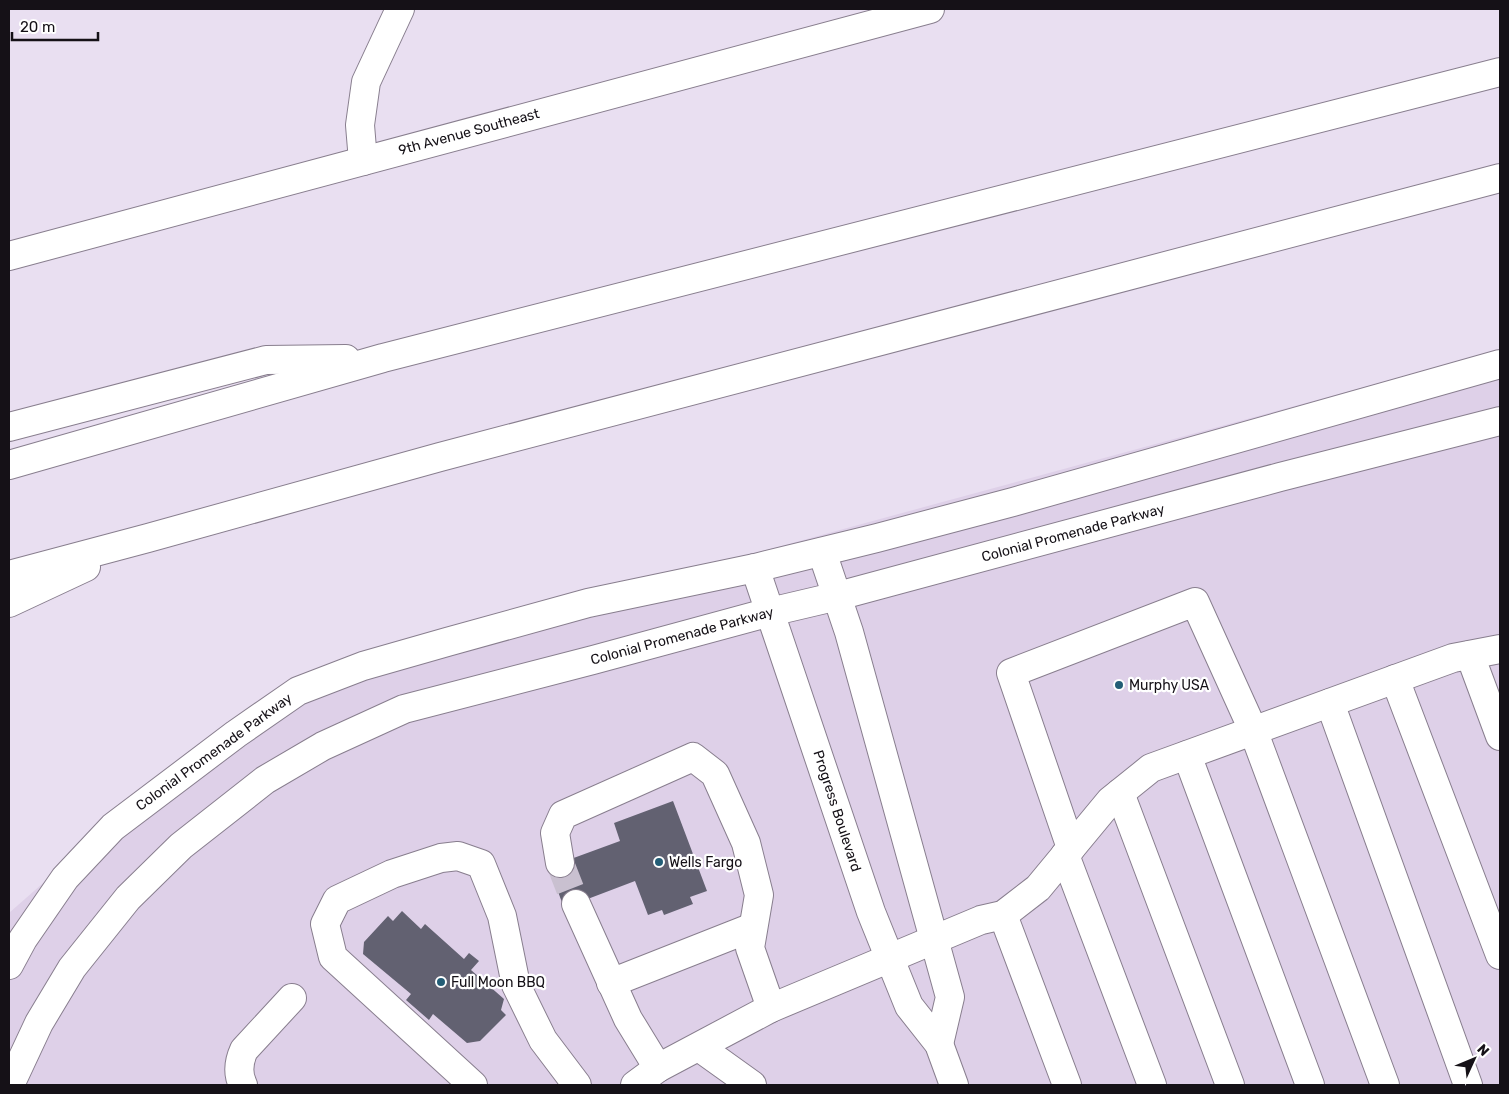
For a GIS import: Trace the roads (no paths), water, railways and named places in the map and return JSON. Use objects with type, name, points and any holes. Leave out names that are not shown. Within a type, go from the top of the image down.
[{"type":"main road","points":[[363,161],[360,125],[366,82],[400,9]]},
{"type":"main road","name":"9th Avenue Southeast","points":[[9,256],[930,9]]},
{"type":"main road","points":[[9,465],[383,358],[1500,72]]},
{"type":"main road","points":[[9,575],[343,483],[1500,178]]},
{"type":"main road","points":[[9,427],[266,360],[383,358]]},
{"type":"main road","name":"Colonial Promenade Parkway","points":[[9,965],[24,939],[66,878],[113,827],[236,734],[298,691],[363,666],[578,606],[822,552],[1013,502],[1500,364]]},
{"type":"main road","name":"Colonial Promenade Parkway","points":[[10,1085],[39,1023],[72,968],[128,898],[181,846],[265,780],[323,746],[404,709],[770,612],[838,596],[1280,477],[1500,421]]},
{"type":"main road","points":[[9,603],[148,538]]},
{"type":"main road","points":[[822,552],[838,596],[950,997],[939,1044]]},
{"type":"main road","name":"Progress Boulevard","points":[[755,568],[871,912],[909,1006],[939,1044],[954,1085]]},
{"type":"main road","points":[[1152,1085],[1068,852],[1011,673],[1195,602],[1253,730],[1385,1085]]},
{"type":"main road","points":[[635,1085],[658,1068],[770,1008],[981,920],[1003,915],[1038,888],[1110,801],[1151,768],[1453,658],[1500,649]]},
{"type":"main road","points":[[1470,655],[1500,736]]},
{"type":"main road","points":[[1395,679],[1500,955]]},
{"type":"main road","points":[[1330,703],[1468,1085]]},
{"type":"main road","points":[[1187,755],[1310,1085]]},
{"type":"main road","points":[[560,863],[555,833],[563,815],[693,757],[714,774],[746,843],[759,894],[750,948],[770,1008]]},
{"type":"main road","points":[[1120,792],[1230,1085]]},
{"type":"main road","points":[[473,1085],[334,958],[325,924],[337,900],[392,874],[442,858],[458,856],[481,864],[502,916],[516,985],[543,1040],[577,1085]]},
{"type":"main road","points":[[576,904],[628,1019],[658,1068]]},
{"type":"main road","points":[[1003,915],[1067,1085]]},
{"type":"main road","points":[[611,983],[753,927]]},
{"type":"main road","points":[[243,1085],[239,1069],[240,1058],[244,1050],[292,998]]},
{"type":"main road","points":[[699,1047],[752,1085]]},
{"type":"tunnel","points":[[560,863],[576,904]]},
{"type":"place","name":"Murphy USA","points":[[1119,685]]},
{"type":"place","name":"Wells Fargo","points":[[659,862]]},
{"type":"place","name":"Full Moon BBQ","points":[[441,982]]}]
